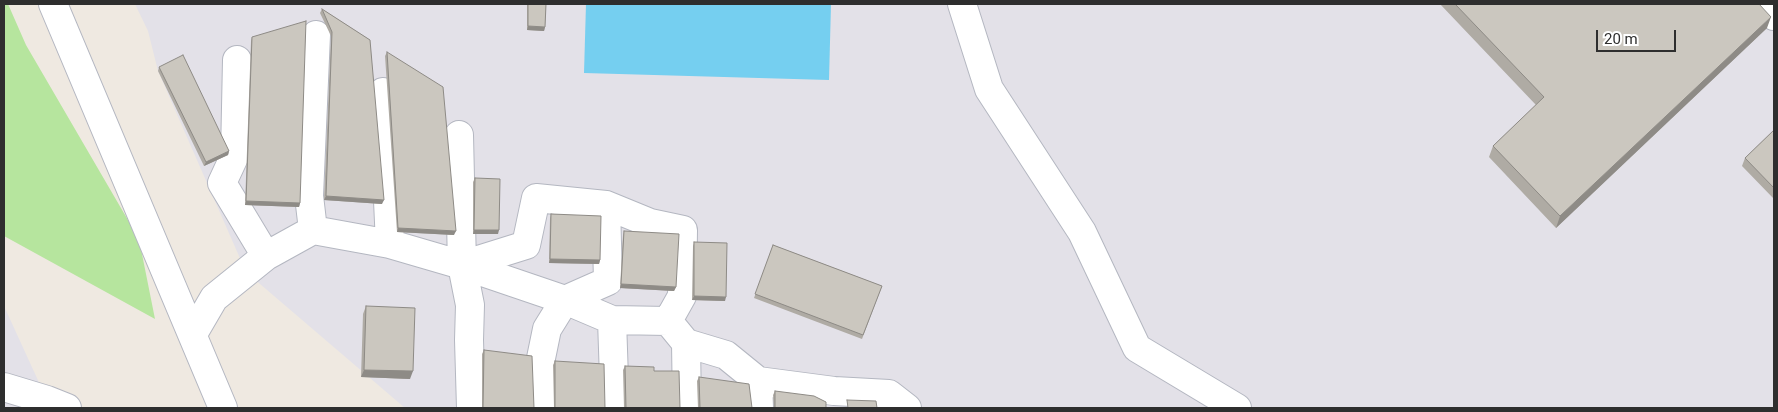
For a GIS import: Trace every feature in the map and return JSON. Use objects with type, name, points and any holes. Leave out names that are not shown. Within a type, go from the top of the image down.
[{"type":"lane","points":[[53,4],[223,408]]},
{"type":"lane","points":[[962,4],[989,89],[1082,232],[1136,348],[1237,408]]},
{"type":"lane","points":[[1763,4],[1774,16]]},
{"type":"lane","points":[[313,230],[309,196],[316,35]]},
{"type":"lane","points":[[237,60],[235,155],[222,183],[266,256]]},
{"type":"lane","points":[[383,92],[390,244]]},
{"type":"lane","points":[[459,135],[462,265],[470,305],[471,408]]},
{"type":"lane","points":[[462,265],[526,245],[536,198],[606,205],[650,223],[683,230],[682,296],[668,321]]},
{"type":"lane","points":[[541,408],[540,363],[547,329],[565,300],[608,281],[606,205]]},
{"type":"lane","points":[[193,334],[214,298],[266,256],[313,230],[390,244],[462,265],[565,300],[612,320],[668,321],[686,343],[726,355],[758,381],[834,400],[890,394],[906,408]]},
{"type":"lane","points":[[612,320],[615,408]]},
{"type":"lane","points":[[686,343],[687,408]]},
{"type":"lane","points":[[758,381],[759,408]]},
{"type":"lane","points":[[4,388],[47,400],[67,408]]},
{"type":"shaded area","points":[[135,4],[1774,4],[1774,408],[405,408],[246,272],[158,71],[148,31]]},
{"type":"shaded area","points":[[4,306],[47,400],[50,408],[4,408]]},
{"type":"green space","points":[[4,4],[8,4],[26,45],[139,239],[155,319],[4,236]]},
{"type":"water","points":[[586,4],[831,4],[829,80],[584,73]]},
{"type":"building","points":[[528,4],[546,4],[545,27],[528,26]]},
{"type":"building","points":[[1455,4],[1759,4],[1771,17],[1560,216],[1493,146],[1544,97]]},
{"type":"building","points":[[322,9],[370,40],[384,200],[326,196],[332,32]]},
{"type":"building","points":[[306,21],[300,203],[246,201],[252,37]]},
{"type":"building","points":[[387,52],[443,87],[456,231],[398,228]]},
{"type":"building","points":[[183,55],[229,151],[206,162],[159,67]]},
{"type":"building","points":[[1774,130],[1774,188],[1745,158]]},
{"type":"building","points":[[475,178],[500,179],[499,230],[474,230]]},
{"type":"building","points":[[551,214],[601,216],[600,260],[550,259]]},
{"type":"building","points":[[624,231],[679,234],[676,287],[621,284]]},
{"type":"building","points":[[694,242],[727,243],[726,297],[694,296]]},
{"type":"building","points":[[773,245],[882,286],[863,335],[755,294]]},
{"type":"building","points":[[366,306],[415,308],[413,371],[364,370]]},
{"type":"building","points":[[484,350],[532,356],[534,408],[483,408]]},
{"type":"building","points":[[555,361],[604,364],[605,408],[555,408]]},
{"type":"building","points":[[625,366],[654,367],[654,371],[679,371],[680,408],[626,408]]},
{"type":"building","points":[[699,377],[749,384],[752,408],[700,408]]},
{"type":"building","points":[[775,391],[814,396],[826,402],[826,408],[775,408]]},
{"type":"building","points":[[847,400],[876,401],[877,408],[848,408]]}]
